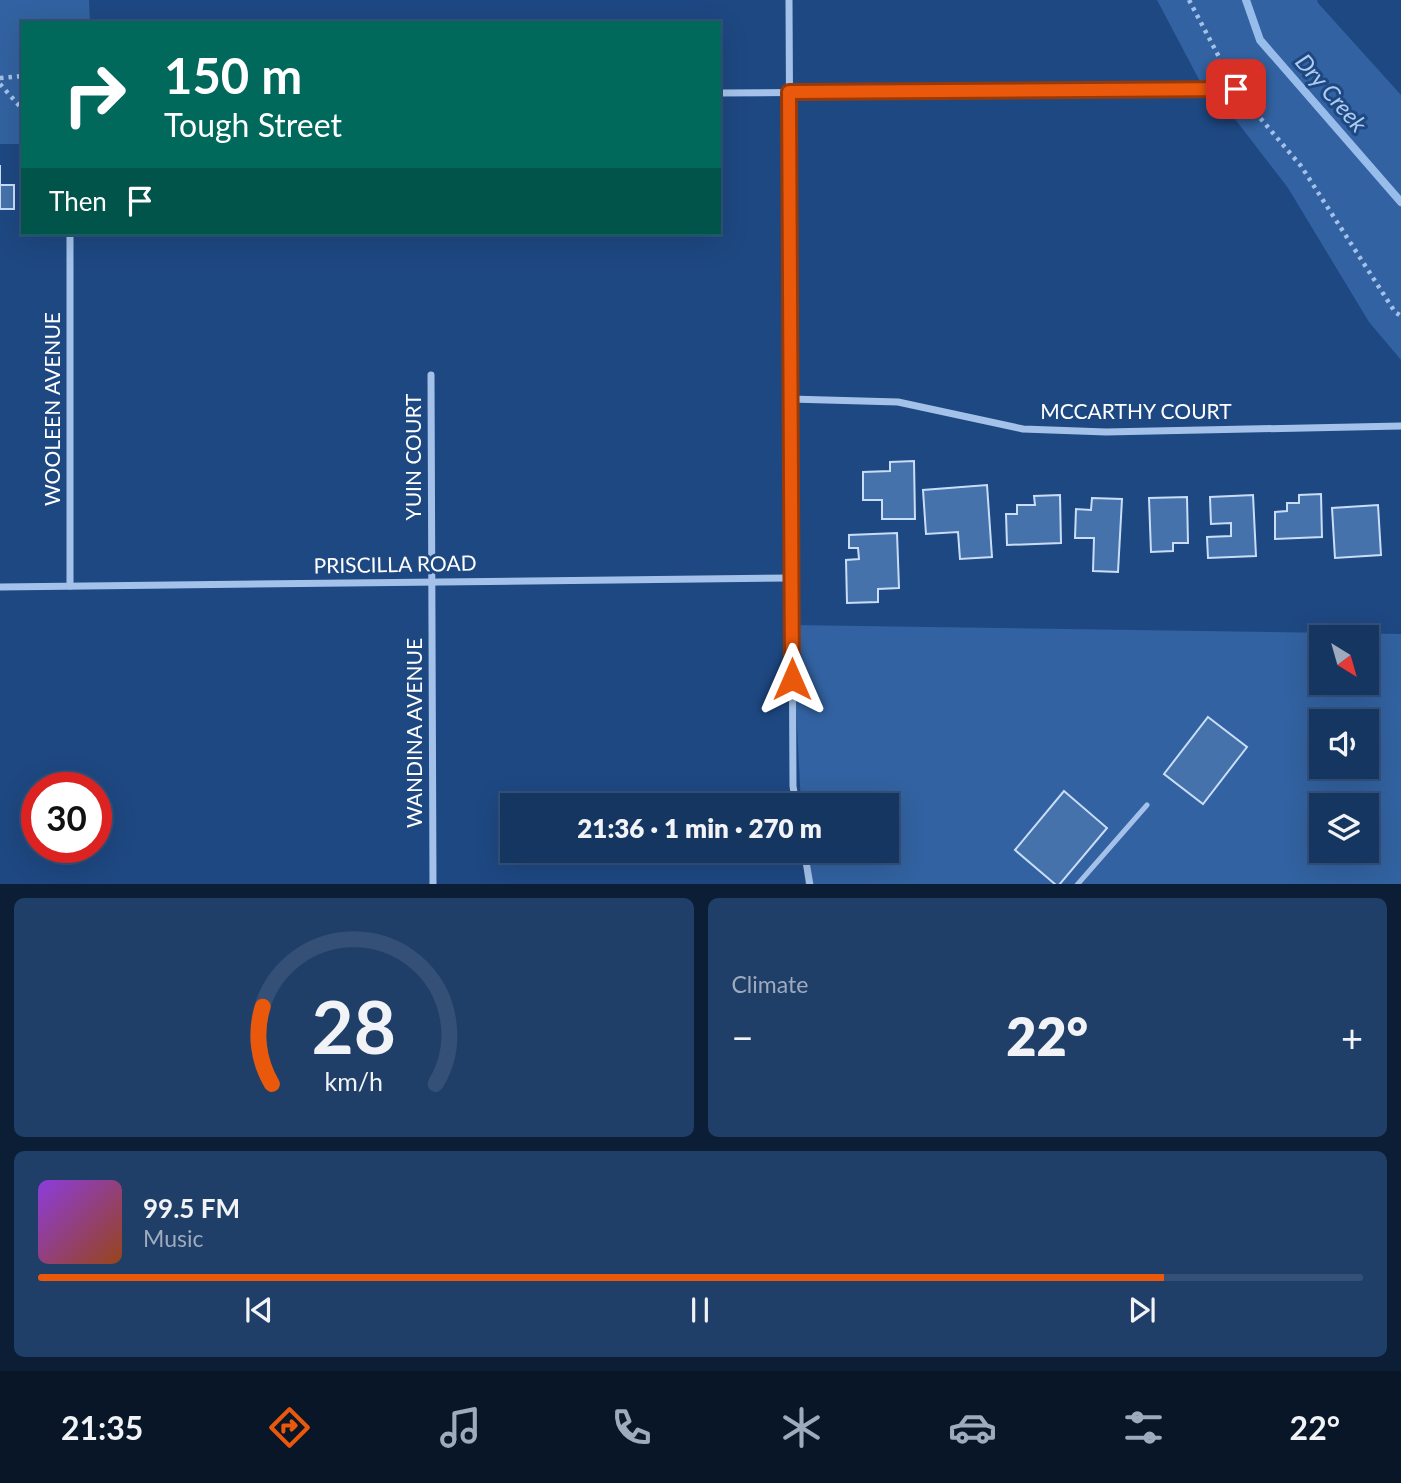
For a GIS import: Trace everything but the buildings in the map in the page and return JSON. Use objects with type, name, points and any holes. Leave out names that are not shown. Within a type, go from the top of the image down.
[{"type":"street","points":[[789,0],[794,793]]},
{"type":"street","points":[[721,93],[1236,89]]},
{"type":"street","name":"WOOLEEN AVENUE","points":[[70,235],[70,586]]},
{"type":"street","name":"YUIN COURT","points":[[431,375],[431,582]]},
{"type":"street","name":"MCCARTHY COURT","points":[[790,399],[898,401],[1023,429],[1106,432],[1401,426]]},
{"type":"street","name":"PRISCILLA ROAD","points":[[0,587],[791,579]]},
{"type":"street","name":"WANDINA AVENUE","points":[[431,582],[433,884]]},
{"type":"street","points":[[806,863],[810,884]]},
{"type":"lane","points":[[1077,884],[1147,805]]},
{"type":"path","points":[[1189,0],[1236,89],[1301,166],[1395,312],[1401,316]]},
{"type":"path","points":[[0,79],[21,76]]},
{"type":"path","points":[[0,84],[21,108]]},
{"type":"shaded area","points":[[0,0],[89,0],[90,21],[21,21],[21,144],[0,144]]},
{"type":"shaded area","points":[[1157,0],[1317,0],[1401,95],[1401,360],[1369,322],[1288,188],[1212,89],[1204,89]]},
{"type":"shaded area","points":[[792,625],[1309,633],[1309,695],[1379,695],[1379,634],[1401,634],[1401,884],[805,884],[804,863],[899,863],[899,793],[800,793]]},
{"type":"waterway","name":"Dry Creek","points":[[1246,0],[1260,40],[1401,202]]},
{"type":"route","points":[[792,679],[789,92],[1236,89]]}]
